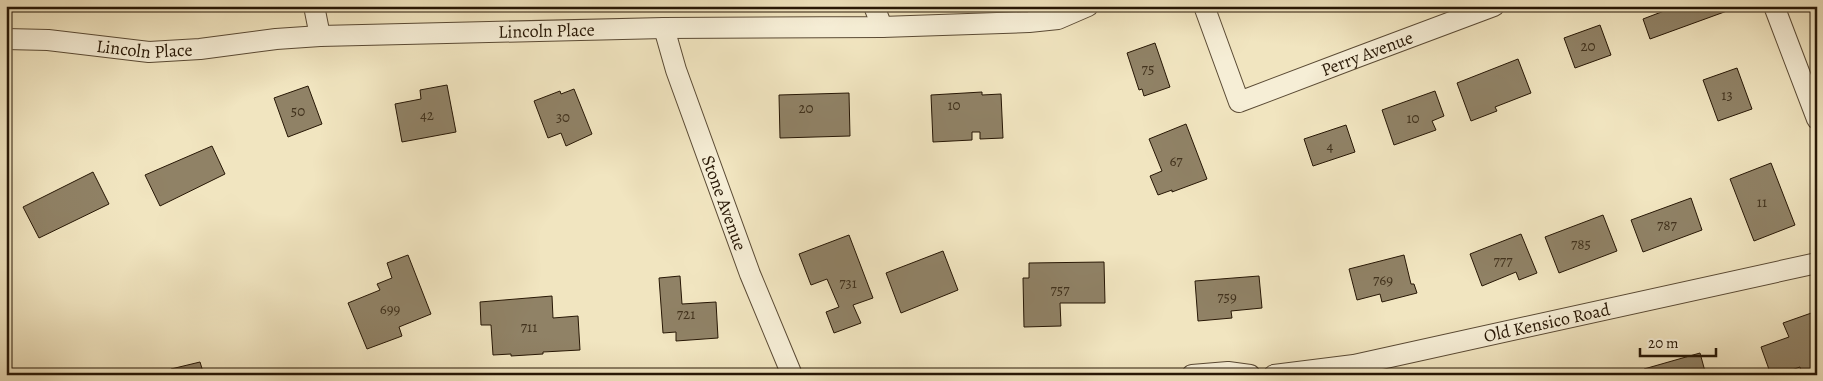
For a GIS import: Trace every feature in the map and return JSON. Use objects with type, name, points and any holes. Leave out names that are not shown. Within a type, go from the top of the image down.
[{"type":"street","points":[[314,6],[320,36]]},
{"type":"street","points":[[874,6],[882,27]]},
{"type":"street","name":"Lincoln Place","points":[[6,39],[48,40],[149,52],[200,49],[276,39],[320,36],[664,28],[882,27],[1029,22],[1058,19],[1088,6]]},
{"type":"street","name":"Perry Avenue","points":[[1204,6],[1240,102],[1494,6]]},
{"type":"street","points":[[1774,6],[1817,118]]},
{"type":"street","name":"Stone Avenue","points":[[664,28],[676,70],[750,274],[792,375]]},
{"type":"street","name":"Old Kensico Road","points":[[1274,375],[1354,365],[1817,262]]},
{"type":"street","points":[[1192,375],[1228,372],[1250,375]]},
{"type":"building","points":[[1662,6],[1725,6],[1727,11],[1650,39],[1643,19],[1664,11]]},
{"type":"building","points":[[1600,25],[1611,55],[1575,68],[1564,38]]},
{"type":"building","points":[[1155,43],[1170,87],[1144,96],[1142,89],[1139,90],[1127,53]]},
{"type":"building","points":[[1518,59],[1531,93],[1495,107],[1497,111],[1471,121],[1457,83]]},
{"type":"building","points":[[1737,68],[1752,109],[1718,121],[1703,80]]},
{"type":"building","points":[[447,85],[456,132],[402,142],[395,104],[421,99],[420,90]]},
{"type":"building","points":[[308,86],[322,124],[288,137],[274,98]]},
{"type":"building","points":[[574,89],[592,134],[566,146],[561,133],[548,138],[534,101],[560,91],[561,94]]},
{"type":"building","points":[[1435,91],[1444,116],[1432,121],[1436,130],[1394,145],[1382,110]]},
{"type":"building","points":[[982,92],[982,95],[1001,94],[1003,138],[980,139],[980,132],[972,132],[972,140],[933,142],[931,95]]},
{"type":"building","points":[[849,93],[850,136],[780,138],[779,95]]},
{"type":"building","points":[[1186,124],[1207,179],[1158,195],[1150,176],[1162,171],[1149,139]]},
{"type":"building","points":[[1346,125],[1355,152],[1313,166],[1304,139]]},
{"type":"building","points":[[212,146],[225,174],[160,206],[145,175]]},
{"type":"building","points":[[1771,163],[1795,225],[1754,241],[1730,179]]},
{"type":"building","points":[[93,172],[109,204],[39,238],[23,207]]},
{"type":"building","points":[[1691,198],[1702,230],[1643,252],[1631,220]]},
{"type":"building","points":[[1603,215],[1617,251],[1559,273],[1545,237]]},
{"type":"building","points":[[1521,234],[1537,273],[1519,280],[1516,272],[1482,286],[1470,254]]},
{"type":"building","points":[[849,235],[873,298],[853,305],[861,323],[834,333],[826,312],[839,307],[827,279],[811,285],[799,254]]},
{"type":"building","points":[[943,251],[958,290],[901,313],[886,273]]},
{"type":"building","points":[[408,255],[431,314],[399,327],[402,336],[367,349],[348,303],[380,290],[377,284],[392,278],[387,263]]},
{"type":"building","points":[[1404,255],[1411,284],[1414,284],[1417,293],[1382,302],[1380,294],[1357,300],[1349,269]]},
{"type":"building","points":[[1104,262],[1105,303],[1060,303],[1061,326],[1024,327],[1023,278],[1029,278],[1029,263]]},
{"type":"building","points":[[680,276],[682,304],[716,302],[718,338],[676,341],[676,332],[663,333],[659,278]]},
{"type":"building","points":[[1259,276],[1262,308],[1231,311],[1232,318],[1198,321],[1195,281]]},
{"type":"building","points":[[552,296],[553,318],[578,316],[580,350],[511,356],[511,354],[493,355],[491,325],[481,325],[480,302]]},
{"type":"building","points":[[1817,311],[1817,370],[1802,375],[1800,367],[1778,375],[1771,375],[1761,347],[1789,337],[1783,323]]},
{"type":"building","points":[[1700,353],[1706,375],[1646,375],[1644,369]]},
{"type":"building","points":[[200,362],[204,375],[173,375],[171,369]]}]
